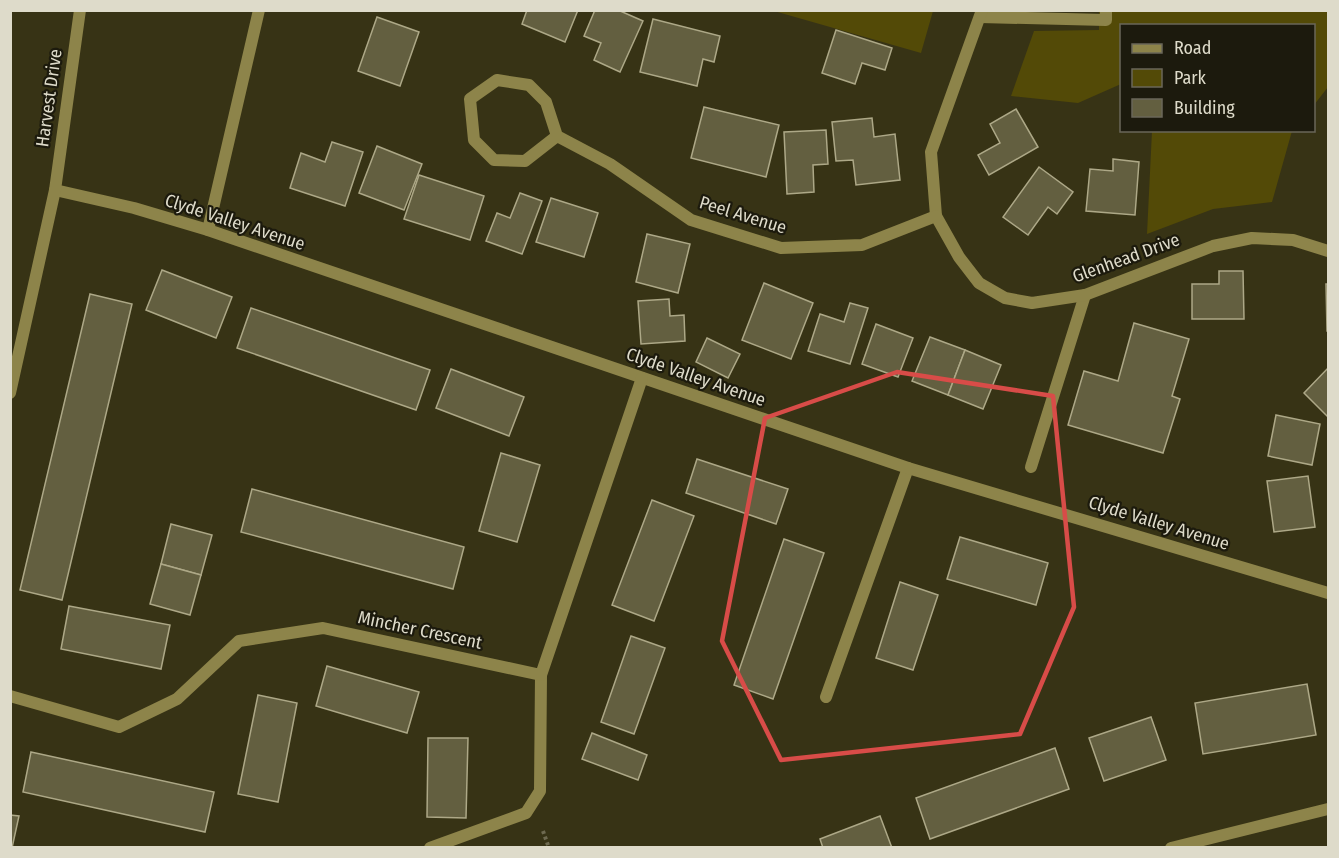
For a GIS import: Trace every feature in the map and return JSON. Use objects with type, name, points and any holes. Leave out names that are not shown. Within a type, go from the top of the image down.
[{"type":"street","name":"Harvest Drive","points":[[10,393],[55,190],[80,10]]},
{"type":"street","points":[[208,230],[260,10]]},
{"type":"street","points":[[981,14],[1106,20],[1106,10]]},
{"type":"street","name":"Glenhead Drive","points":[[981,14],[931,152],[936,216],[959,256],[979,283],[1005,298],[1032,303],[1085,295],[1213,246],[1252,238],[1293,240],[1329,251]]},
{"type":"street","points":[[497,80],[529,84],[546,102],[557,136],[525,161],[494,160],[474,140],[470,99],[497,80]]},
{"type":"street","name":"Peel Avenue","points":[[557,136],[610,164],[691,220],[781,248],[862,245],[936,216]]},
{"type":"street","name":"Clyde Valley Avenue","points":[[55,190],[134,208],[208,230],[908,468],[1329,592]]},
{"type":"street","points":[[1031,466],[1085,295]]},
{"type":"street","points":[[430,848],[526,813],[540,792],[541,675],[642,378]]},
{"type":"street","points":[[826,698],[908,468]]},
{"type":"street","name":"Mincher Crescent","points":[[10,696],[119,728],[177,699],[239,641],[322,628],[541,675]]},
{"type":"street","points":[[1171,848],[1329,809]]},
{"type":"highlighted area","points":[[897,372],[1053,396],[1074,607],[1020,734],[781,760],[722,641],[765,418]]},
{"type":"green space","points":[[933,10],[921,53],[774,11]]},
{"type":"green space","points":[[1099,11],[1328,11],[1328,87],[1315,104],[1315,24],[1120,24],[1120,84],[1078,103],[1011,96],[1034,31],[1099,30]]},
{"type":"green space","points":[[1152,132],[1292,132],[1272,202],[1213,209],[1147,234]]},
{"type":"building","points":[[527,10],[578,10],[565,42],[522,24]]},
{"type":"building","points":[[595,10],[618,10],[643,21],[620,72],[594,60],[601,43],[584,36]]},
{"type":"building","points":[[377,17],[419,32],[400,86],[358,71]]},
{"type":"building","points":[[653,19],[720,36],[714,62],[703,59],[697,86],[640,72]]},
{"type":"building","points":[[836,30],[892,48],[885,70],[862,63],[855,84],[822,73]]},
{"type":"building","points":[[704,107],[779,125],[766,177],[691,158]]},
{"type":"building","points":[[1016,109],[1038,147],[989,175],[978,155],[1000,143],[990,124]]},
{"type":"building","points":[[872,118],[874,137],[895,134],[900,180],[856,185],[853,160],[836,161],[832,122]]},
{"type":"building","points":[[826,130],[828,164],[813,165],[814,192],[787,194],[784,132]]},
{"type":"building","points":[[332,142],[363,152],[345,206],[290,188],[301,153],[325,162]]},
{"type":"building","points":[[377,146],[422,164],[404,210],[359,193]]},
{"type":"building","points":[[1113,159],[1139,162],[1135,215],[1086,211],[1090,169],[1113,171]]},
{"type":"building","points":[[1039,167],[1073,192],[1057,214],[1048,207],[1028,235],[1003,217]]},
{"type":"building","points":[[419,175],[484,196],[470,240],[404,219]]},
{"type":"building","points":[[520,193],[542,201],[522,254],[486,241],[497,213],[510,218]]},
{"type":"building","points":[[551,198],[598,213],[584,257],[536,242]]},
{"type":"building","points":[[647,234],[690,244],[678,293],[636,282]]},
{"type":"building","points":[[162,270],[232,297],[216,338],[146,310]]},
{"type":"building","points":[[1219,271],[1243,271],[1244,319],[1192,319],[1192,284],[1219,284]]},
{"type":"building","points":[[764,283],[813,303],[791,359],[742,340]]},
{"type":"building","points":[[1326,284],[1328,284],[1328,331],[1327,331]]},
{"type":"building","points":[[90,294],[132,304],[62,600],[20,590]]},
{"type":"building","points":[[669,299],[670,316],[684,315],[685,341],[641,344],[638,301]]},
{"type":"building","points":[[850,303],[868,308],[850,364],[808,351],[820,314],[844,322]]},
{"type":"building","points":[[251,308],[430,370],[416,410],[237,348]]},
{"type":"building","points":[[1134,323],[1189,339],[1172,396],[1180,399],[1163,453],[1068,425],[1084,371],[1118,381]]},
{"type":"building","points":[[876,324],[913,338],[898,377],[862,364]]},
{"type":"building","points":[[930,337],[965,350],[948,395],[912,381]]},
{"type":"building","points":[[707,338],[740,354],[728,378],[696,362]]},
{"type":"building","points":[[965,350],[1001,365],[983,409],[948,395]]},
{"type":"building","points":[[1328,368],[1328,417],[1304,393]]},
{"type":"building","points":[[451,369],[524,397],[509,436],[436,408]]},
{"type":"building","points":[[1276,415],[1320,424],[1312,465],[1268,456]]},
{"type":"building","points":[[501,453],[540,465],[517,542],[479,531]]},
{"type":"building","points":[[697,459],[788,489],[776,524],[686,493]]},
{"type":"building","points":[[1308,476],[1315,527],[1274,532],[1267,481]]},
{"type":"building","points":[[252,489],[464,547],[453,589],[241,532]]},
{"type":"building","points":[[652,500],[694,516],[654,621],[612,605]]},
{"type":"building","points":[[171,524],[212,535],[201,575],[161,564]]},
{"type":"building","points":[[960,537],[1048,563],[1036,605],[947,579]]},
{"type":"building","points":[[784,539],[824,553],[773,699],[734,685]]},
{"type":"building","points":[[161,564],[201,575],[190,615],[150,604]]},
{"type":"building","points":[[900,582],[938,595],[913,670],[876,658]]},
{"type":"building","points":[[69,606],[170,625],[161,669],[61,649]]},
{"type":"building","points":[[631,636],[665,648],[634,734],[601,722]]},
{"type":"building","points":[[327,666],[419,692],[407,733],[316,706]]},
{"type":"building","points":[[1307,684],[1316,735],[1203,754],[1195,703]]},
{"type":"building","points":[[258,695],[297,703],[278,802],[238,794]]},
{"type":"building","points":[[1151,717],[1166,760],[1104,781],[1089,738]]},
{"type":"building","points":[[592,733],[647,755],[638,780],[582,759]]},
{"type":"building","points":[[428,738],[468,738],[466,818],[427,817]]},
{"type":"building","points":[[1055,748],[1069,789],[930,839],[916,798]]},
{"type":"building","points":[[31,752],[214,792],[205,832],[23,792]]},
{"type":"building","points":[[10,815],[19,816],[12,848],[10,848]]},
{"type":"building","points":[[880,816],[892,848],[823,848],[820,839]]}]
